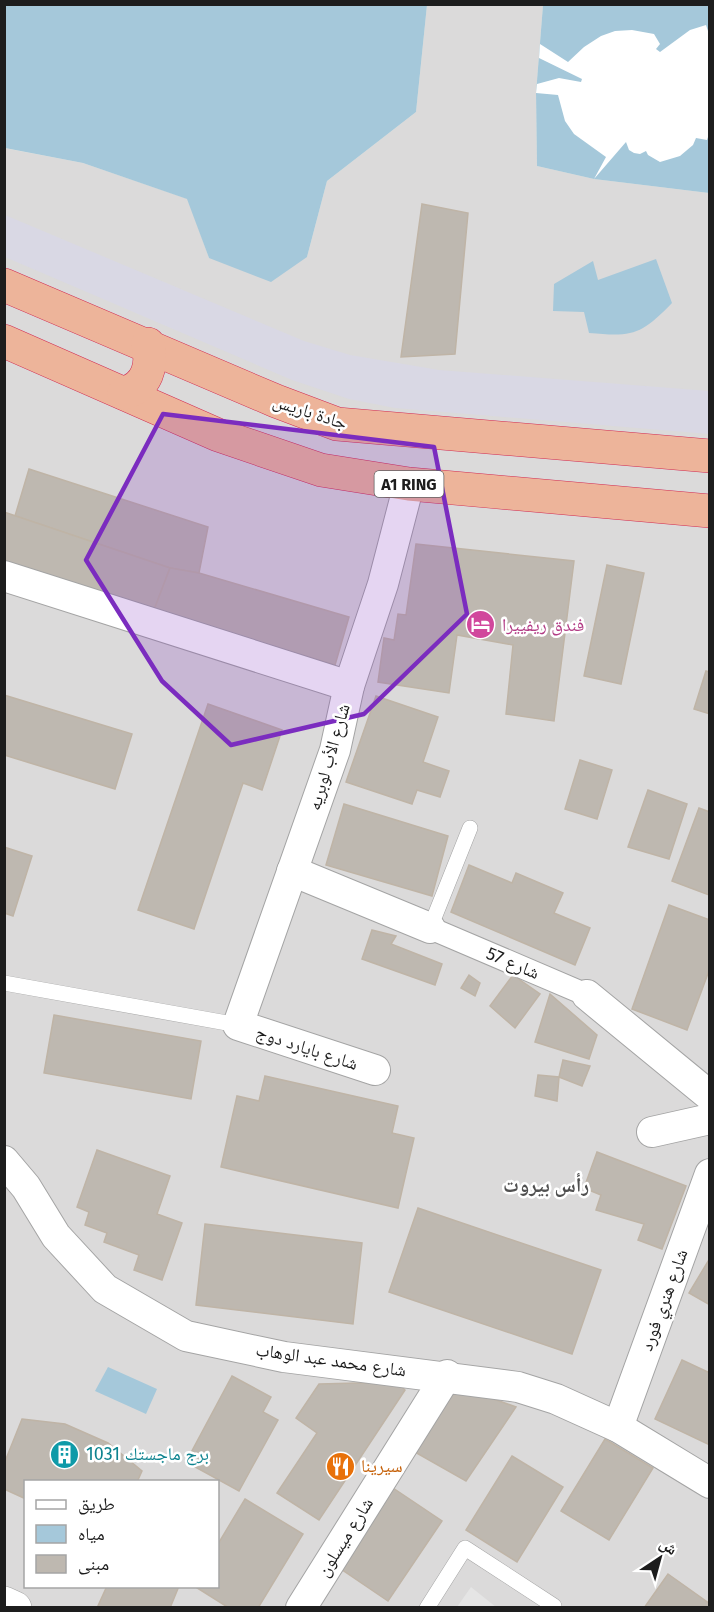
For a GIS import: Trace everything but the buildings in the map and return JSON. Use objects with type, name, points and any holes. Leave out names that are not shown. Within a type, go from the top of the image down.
[{"type":"highway","name":"جادة باريس","points":[[4,285],[148,344],[285,405],[337,424],[710,456]]},
{"type":"highway","name":"A1 RING","points":[[4,341],[268,454],[321,470],[409,484],[710,511]]},
{"type":"highway","points":[[124,393],[141,385],[147,374],[150,353],[148,344]]},
{"type":"highway","points":[[173,415],[172,398],[179,381],[189,371],[199,367]]},
{"type":"street","name":"شارع الأب لوبريه","points":[[238,1025],[334,750],[349,686],[382,584],[409,484]]},
{"type":"street","points":[[4,576],[349,686]]},
{"type":"street","name":"شارع 57","points":[[292,871],[587,995],[710,1096]]},
{"type":"street","name":"شارع بايارد دوج","points":[[238,1025],[375,1070]]},
{"type":"street","points":[[652,1132],[710,1119]]},
{"type":"street","name":"شارع محمد عبد الوهاب","points":[[4,1161],[26,1187],[56,1236],[105,1289],[186,1336],[284,1357],[447,1375],[518,1386],[618,1427],[710,1483]]},
{"type":"street","name":"شارع هنري فورد","points":[[618,1427],[710,1174]]},
{"type":"street","name":"شارع ميسلون","points":[[301,1608],[447,1375]]},
{"type":"street","points":[[4,1603],[15,1608]]},
{"type":"lane","points":[[430,928],[470,828]]},
{"type":"lane","points":[[4,983],[238,1025]]},
{"type":"lane","points":[[427,1608],[465,1548],[554,1606]]},
{"type":"highlighted area","points":[[163,414],[434,447],[467,614],[364,714],[231,745],[162,681],[86,560]]},
{"type":"shaded area","points":[[427,5],[543,5],[536,93],[537,166],[594,179],[709,193],[709,1607],[5,1607],[4,148],[83,163],[188,199],[209,258],[307,257],[327,181],[416,112]]},
{"type":"shaded area","points":[[5,215],[304,341],[350,355],[439,370],[709,391],[709,434],[395,408],[349,399],[292,380],[5,257]]},
{"type":"shaded area","points":[[471,1587],[496,1607],[457,1607]]},
{"type":"water","points":[[4,5],[427,5],[416,112],[327,181],[307,257],[271,282],[209,258],[187,199],[83,163],[5,148]]},
{"type":"water","points":[[543,5],[709,5],[709,193],[594,179],[537,166],[536,93]]},
{"type":"water","points":[[656,259],[672,303],[644,328],[626,334],[589,333],[584,312],[553,311],[554,284],[593,261],[598,280]]},
{"type":"water","points":[[108,1367],[157,1389],[146,1414],[95,1391]]},
{"type":"pier","points":[[706,25],[710,37],[710,131],[707,140],[696,138],[693,145],[680,156],[660,162],[648,155],[646,151],[640,154],[634,153],[629,150],[626,142],[594,179],[606,157],[574,134],[565,121],[558,95],[536,93],[537,84],[559,78],[581,82],[582,79],[539,58],[540,44],[568,62],[584,47],[601,36],[615,31],[632,30],[654,34],[660,44],[656,49],[660,52],[690,30]]},
{"type":"place","name":"فندق ريفييرا","points":[[481,625]]},
{"type":"place","name":"برج ماجستك 1031","points":[[65,1454]]},
{"type":"place","name":"سيرينا","points":[[340,1466]]},
{"type":"district","name":"رأس بيروت","points":[[546,1185]]}]
